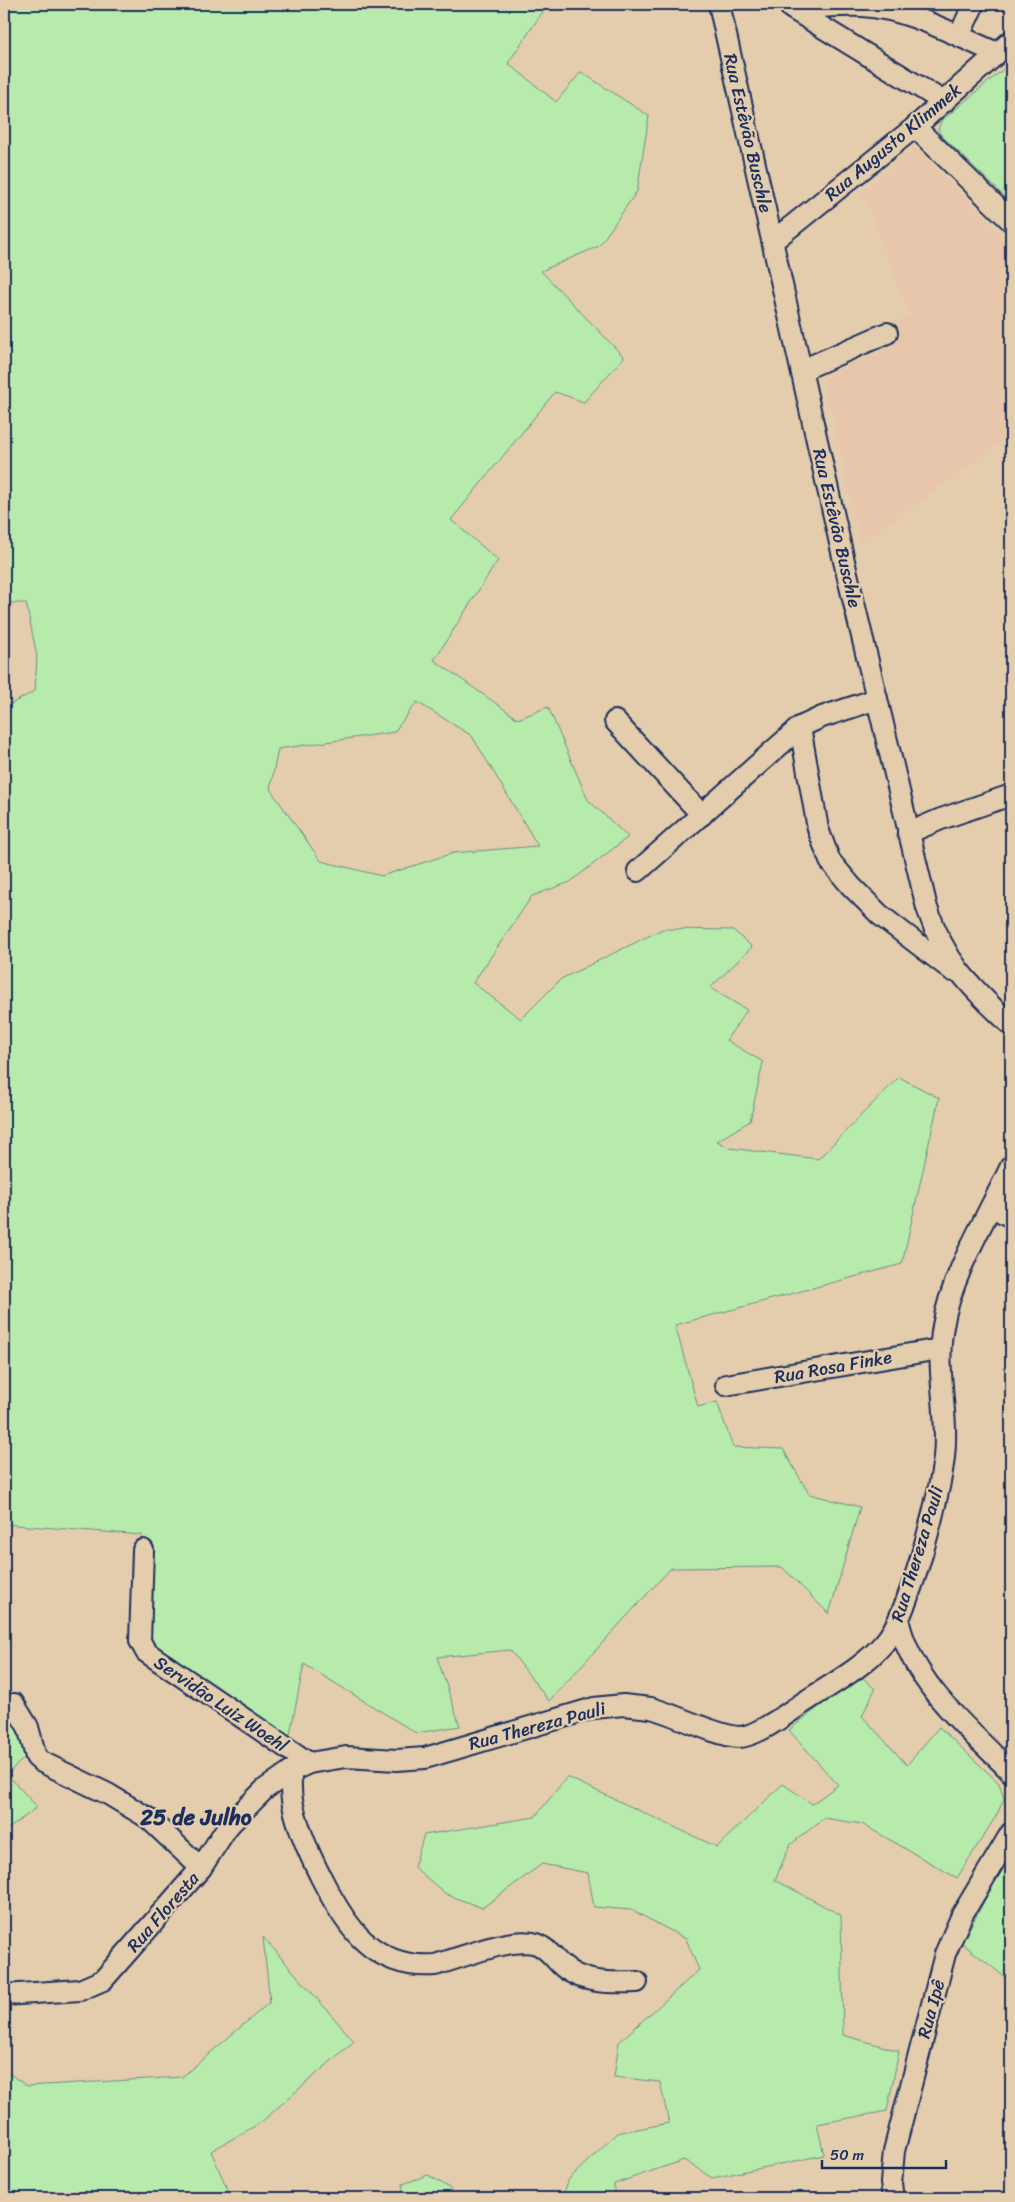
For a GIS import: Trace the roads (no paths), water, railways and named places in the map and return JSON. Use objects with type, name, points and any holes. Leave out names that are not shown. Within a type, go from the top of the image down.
[{"type":"street","points":[[958,36],[972,8],[971,4]]},
{"type":"street","name":"Rua Estêvão Buschle","points":[[721,6],[802,370],[921,886],[935,931],[947,956],[963,977],[1011,1025]]},
{"type":"street","points":[[789,6],[882,6],[922,20],[958,36],[1004,47]]},
{"type":"street","points":[[789,6],[944,102]]},
{"type":"street","name":"Rua Augusto Klimmek","points":[[773,241],[915,127],[1004,47]]},
{"type":"street","points":[[915,127],[1011,222]]},
{"type":"street","points":[[802,370],[888,333]]},
{"type":"street","points":[[638,871],[800,727],[817,719],[877,699]]},
{"type":"street","points":[[615,721],[702,815]]},
{"type":"street","points":[[800,727],[818,829],[830,861],[850,886],[880,915],[963,977]]},
{"type":"street","points":[[908,834],[950,816],[1011,795]]},
{"type":"street","name":"Rua Thereza Pauli","points":[[300,1767],[346,1757],[397,1760],[425,1758],[578,1713],[624,1705],[650,1708],[730,1735],[746,1736],[774,1722],[861,1664],[884,1644],[899,1623],[925,1543],[943,1469],[945,1436],[940,1383],[940,1349],[946,1312],[955,1282],[1011,1166]]},
{"type":"street","points":[[992,1207],[1011,1217]]},
{"type":"street","name":"Rua Rosa Finke","points":[[726,1385],[940,1349]]},
{"type":"street","name":"Servidão Luiz Woehl","points":[[143,1550],[140,1641],[146,1652],[300,1767]]},
{"type":"street","points":[[899,1623],[907,1647],[921,1674],[953,1712],[1011,1772]]},
{"type":"street","points":[[14,1704],[28,1728],[36,1758],[108,1794],[148,1818],[201,1868]]},
{"type":"street","points":[[300,1767],[292,1804],[300,1829],[324,1881],[353,1929],[379,1952],[408,1964],[429,1966],[511,1944],[530,1943],[546,1949],[566,1969],[582,1977],[605,1983],[637,1982]]},
{"type":"street","name":"Rua Floresta","points":[[4,1996],[80,1990],[103,1980],[201,1868],[228,1826],[266,1790],[300,1767]]},
{"type":"street","name":"Rua Ipê","points":[[893,2198],[891,2183],[894,2151],[946,1954],[962,1915],[1011,1833]]},
{"type":"district","name":"25 de Julho","points":[[196,1817]]}]
